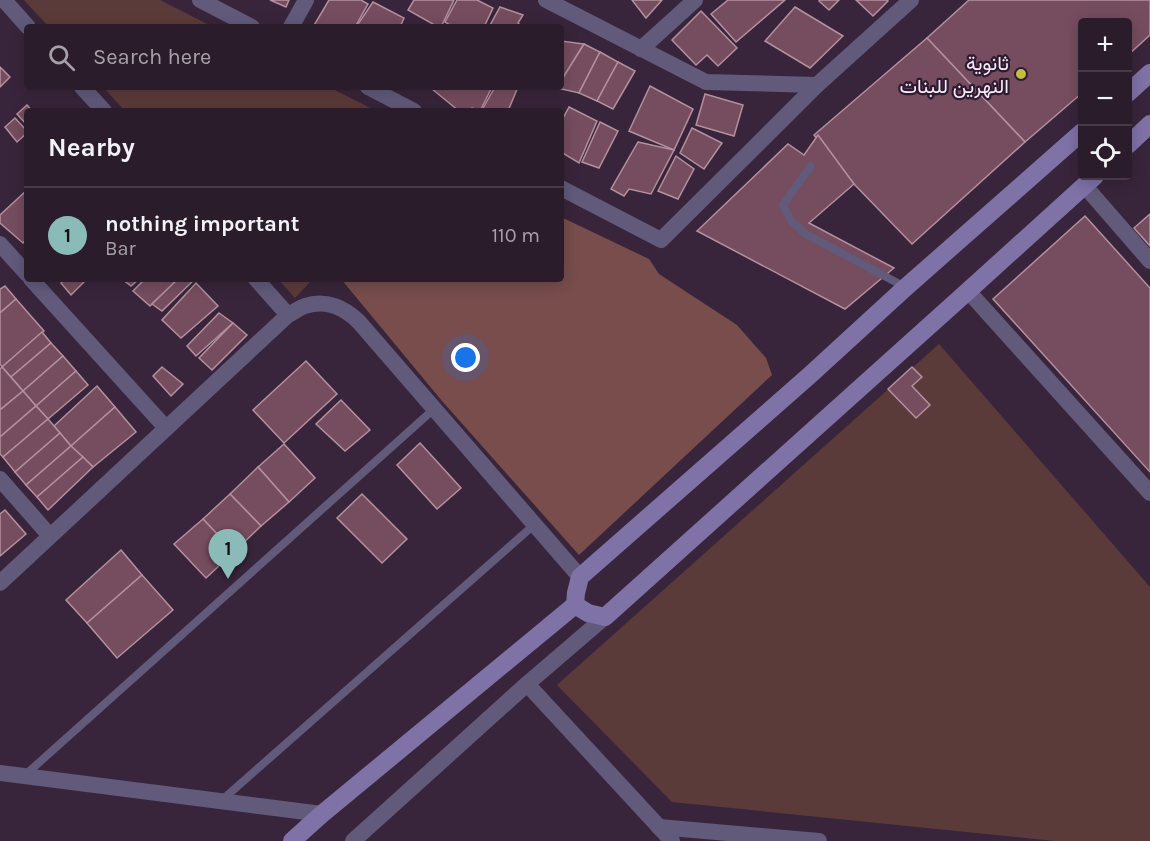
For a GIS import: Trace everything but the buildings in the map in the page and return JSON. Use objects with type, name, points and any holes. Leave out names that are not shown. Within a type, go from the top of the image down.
[{"type":"main road","points":[[1132,89],[1150,73]]},
{"type":"main road","points":[[1132,141],[1150,124]]},
{"type":"main road","points":[[292,841],[575,605],[580,577],[1078,136]]},
{"type":"main road","points":[[575,605],[588,614],[605,617],[1089,180]]},
{"type":"street","points":[[4,0],[25,24]]},
{"type":"street","points":[[200,0],[246,24]]},
{"type":"street","points":[[293,24],[306,0]]},
{"type":"street","points":[[546,0],[706,82],[817,85]]},
{"type":"street","points":[[641,49],[695,0]]},
{"type":"street","points":[[564,190],[661,240],[817,85],[911,0]]},
{"type":"street","points":[[85,90],[101,108]]},
{"type":"street","points":[[374,90],[408,108]]},
{"type":"street","points":[[1089,180],[1150,261]]},
{"type":"street","points":[[0,244],[24,271]]},
{"type":"street","points":[[34,282],[166,428]]},
{"type":"street","points":[[258,282],[288,315]]},
{"type":"street","points":[[968,291],[1150,494]]},
{"type":"street","points":[[0,583],[288,315],[304,306],[324,303],[344,309],[359,322],[580,577]]},
{"type":"street","points":[[0,478],[50,536]]},
{"type":"street","points":[[352,841],[605,617]]},
{"type":"street","points":[[527,684],[672,841]]},
{"type":"street","points":[[0,773],[322,814]]},
{"type":"street","points":[[659,827],[819,841]]},
{"type":"lane","points":[[811,166],[783,206],[792,222],[806,234],[905,288]]},
{"type":"lane","points":[[23,776],[434,409]]},
{"type":"lane","points":[[220,801],[535,524]]},
{"type":"shaded area","points":[[24,0],[160,0],[207,24],[46,24]]},
{"type":"shaded area","points":[[106,90],[335,90],[370,108],[122,108]]},
{"type":"shaded area","points":[[564,218],[649,259],[659,274],[737,325],[766,358],[772,375],[579,555],[442,401],[343,282],[564,282]]},
{"type":"shaded area","points":[[281,282],[310,282],[295,298]]},
{"type":"shaded area","points":[[939,344],[1150,587],[1150,841],[1055,841],[672,802],[557,685]]},
{"type":"place","name":"ثانوية النهرين للبنات","points":[[1021,74]]},
{"type":"place","name":"nothing important","points":[[228,579]]}]
